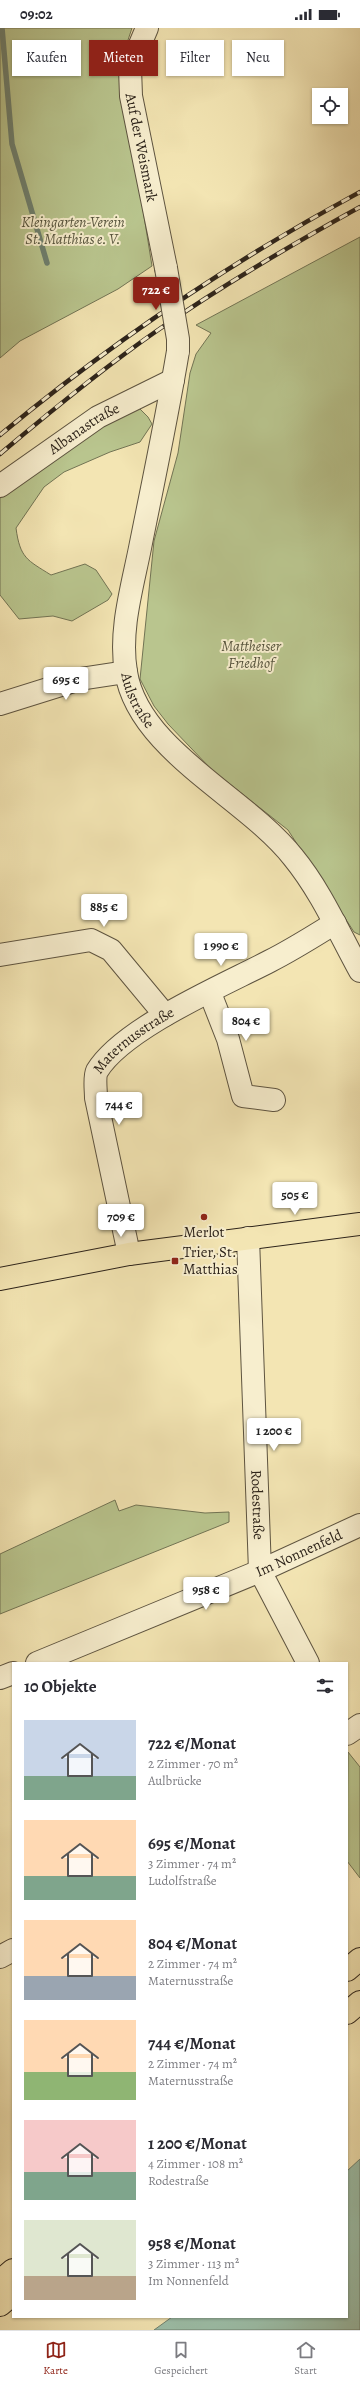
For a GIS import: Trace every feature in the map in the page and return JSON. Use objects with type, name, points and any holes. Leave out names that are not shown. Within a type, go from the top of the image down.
[{"type":"main road","points":[[0,1279],[129,1254],[356,1225]]},
{"type":"main road","points":[[348,1969],[360,1959]]},
{"type":"main road","points":[[348,2013],[360,2002]]},
{"type":"main road","points":[[348,2014],[360,2008]]},
{"type":"main road","points":[[0,2281],[12,2271]]},
{"type":"main road","points":[[0,2305],[12,2295]]},
{"type":"street","name":"Auf der Weismark","points":[[147,28],[130,68],[131,96],[166,268],[178,339],[178,351]]},
{"type":"street","name":"Aulstraße","points":[[178,351],[125,622],[126,672],[139,709],[169,747],[266,827],[294,857],[335,923],[360,971]]},
{"type":"street","name":"Albanastraße","points":[[0,486],[98,417],[173,380]]},
{"type":"street","points":[[0,704],[80,679],[126,672]]},
{"type":"street","name":"Maternusstraße","points":[[129,1254],[96,1098],[96,1073],[104,1062],[135,1034],[165,1015],[210,993],[335,923]]},
{"type":"street","points":[[0,955],[91,940],[111,950],[165,1015]]},
{"type":"street","points":[[210,993],[228,1039],[243,1096],[274,1100]]},
{"type":"street","name":"Rodestraße","points":[[248,1238],[260,1571],[307,1662]]},
{"type":"street","name":"Im Nonnenfeld","points":[[39,1662],[260,1571],[360,1525]]},
{"type":"street","points":[[0,1678],[12,1673]]},
{"type":"street","points":[[0,1957],[12,1951]]},
{"type":"green space","name":"Kleingarten-Verein St. Matthias e. V.","points":[[0,28],[132,28],[128,40],[89,40],[89,76],[126,76],[127,110],[152,266],[118,289],[20,341],[0,358]]},
{"type":"green space","name":"Mattheiser Friedhof","points":[[360,237],[360,935],[354,932],[288,830],[212,770],[168,724],[154,706],[140,679],[154,541],[178,453],[190,373],[196,354],[211,333],[196,325]]},
{"type":"green space","points":[[139,408],[148,417],[152,424],[140,442],[110,452],[64,472],[44,487],[16,528],[23,552],[26,557],[36,566],[51,575],[85,564],[96,570],[112,594],[108,600],[72,621],[53,616],[19,619],[0,595],[0,498],[8,494],[16,481],[108,416]]},
{"type":"green space","points":[[115,1500],[119,1511],[136,1505],[205,1513],[229,1512],[229,1522],[0,1614],[0,1554]]},
{"type":"green space","points":[[348,1752],[360,1767],[360,1878],[348,1862]]},
{"type":"shaded area","points":[[360,2159],[360,2330],[154,2330],[171,2318],[348,2318],[348,2170]]},
{"type":"waterway","points":[[2,28],[12,144],[47,263]]},
{"type":"railway","points":[[0,435],[129,335],[174,304],[312,218],[360,192]]},
{"type":"railway","points":[[0,454],[97,375],[158,330],[207,297],[308,236],[360,207]]},
{"type":"place","name":"Merlot","points":[[204,1217]]},
{"type":"place","name":"Trier, St. Matthias","points":[[175,1261]]}]
